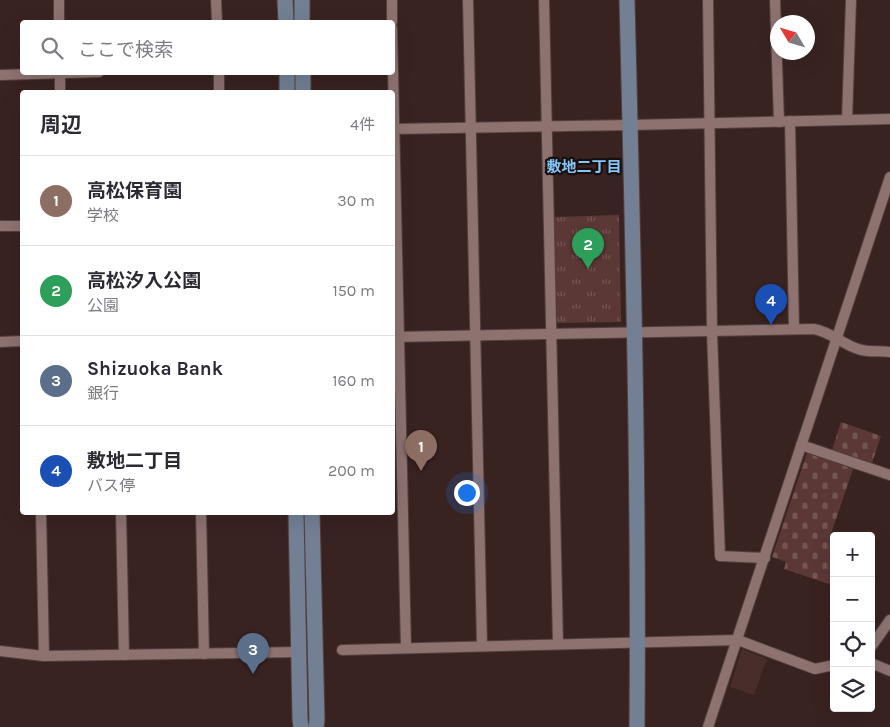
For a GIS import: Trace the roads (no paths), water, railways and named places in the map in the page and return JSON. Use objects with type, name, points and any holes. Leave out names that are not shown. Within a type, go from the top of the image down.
[{"type":"street","points":[[59,0],[59,20]]},
{"type":"street","points":[[216,0],[217,20]]},
{"type":"street","points":[[285,0],[286,20]]},
{"type":"street","points":[[302,0],[302,20]]},
{"type":"street","points":[[392,0],[392,20]]},
{"type":"street","points":[[468,0],[482,646]]},
{"type":"street","points":[[544,0],[558,644]]},
{"type":"street","points":[[627,0],[634,333],[638,644],[637,727]]},
{"type":"street","points":[[708,0],[712,332],[720,556],[765,558]]},
{"type":"street","points":[[775,0],[779,122]]},
{"type":"street","points":[[847,120],[851,0]]},
{"type":"street","points":[[0,75],[20,74]]},
{"type":"street","points":[[60,75],[60,90]]},
{"type":"street","points":[[219,75],[219,90]]},
{"type":"street","points":[[287,75],[287,90]]},
{"type":"street","points":[[303,75],[303,90]]},
{"type":"street","points":[[393,75],[393,90]]},
{"type":"street","points":[[395,129],[890,119]]},
{"type":"street","points":[[790,121],[794,329]]},
{"type":"street","points":[[708,727],[890,177]]},
{"type":"street","points":[[0,226],[20,226]]},
{"type":"street","points":[[395,233],[396,337],[406,648]]},
{"type":"street","points":[[396,337],[794,329],[819,330],[867,352],[890,352]]},
{"type":"street","points":[[0,342],[20,341]]},
{"type":"street","points":[[801,445],[890,475]]},
{"type":"street","points":[[41,515],[44,656]]},
{"type":"street","points":[[121,515],[124,655]]},
{"type":"street","points":[[201,515],[204,654]]},
{"type":"street","points":[[296,515],[301,727]]},
{"type":"street","points":[[312,515],[316,727]]},
{"type":"street","points":[[875,641],[890,620]]},
{"type":"street","points":[[342,650],[738,640],[815,669],[830,667]]},
{"type":"street","points":[[0,651],[44,656],[299,652]]},
{"type":"street","points":[[875,665],[890,671]]},
{"type":"place","name":"高松汐入公園","points":[[588,269]]},
{"type":"place","name":"敷地二丁目","points":[[771,325]]},
{"type":"place","name":"高松保育園","points":[[421,471]]},
{"type":"place","name":"Shizuoka Bank","points":[[253,674]]},
{"type":"district","name":"敷地二丁目","points":[[584,167]]}]
